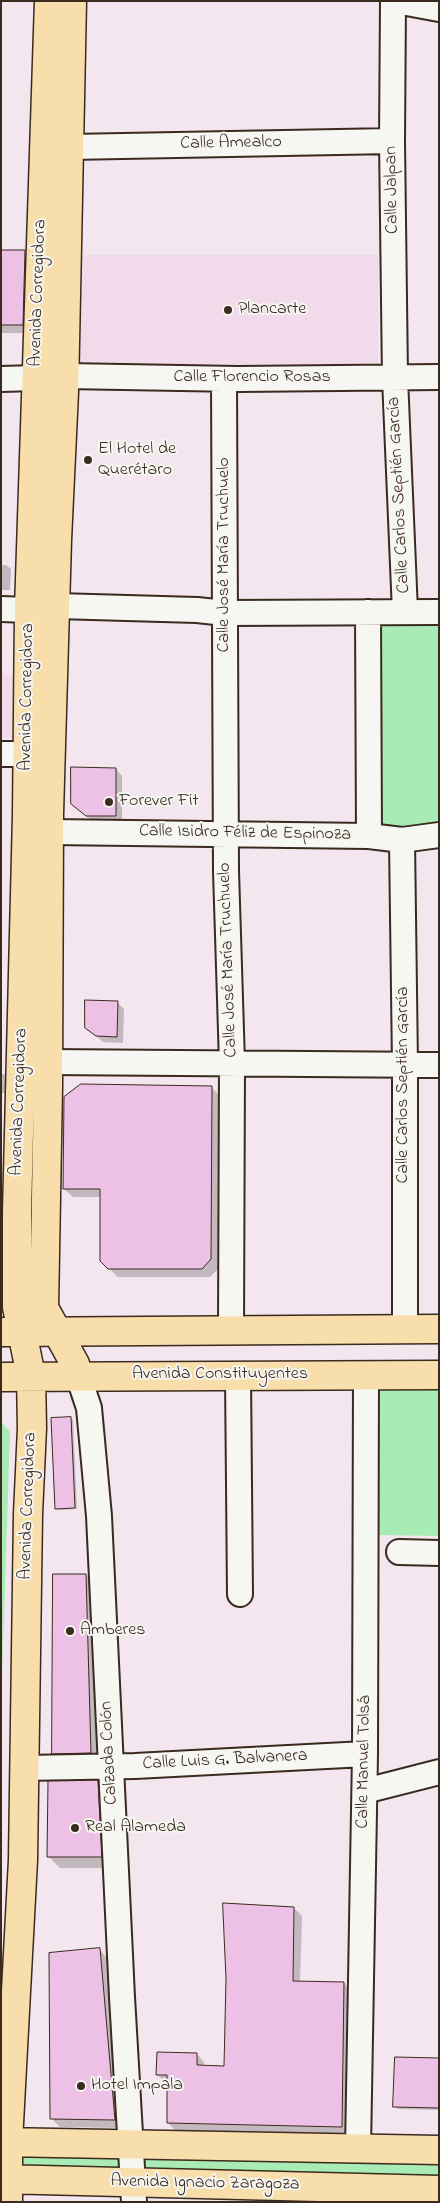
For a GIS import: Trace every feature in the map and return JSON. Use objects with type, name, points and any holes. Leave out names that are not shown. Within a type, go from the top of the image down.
[{"type":"main road","name":"Avenida Corregidora","points":[[5,2186],[5,2142],[23,1860],[32,1376],[11,1332],[17,1307],[14,754],[29,610],[49,1]]},
{"type":"main road","name":"Avenida Corregidora","points":[[57,1331],[44,1308],[50,832],[57,606],[57,540],[65,376],[72,1]]},
{"type":"main road","points":[[11,1332],[439,1329]]},
{"type":"main road","name":"Calzada Colón","points":[[57,1331],[75,1364],[78,1375]]},
{"type":"main road","name":"Avenida Constituyentes","points":[[1,1377],[78,1375],[439,1375]]},
{"type":"main road","points":[[5,2142],[439,2150]]},
{"type":"main road","name":"Avenida Ignacio Zaragoza","points":[[5,2186],[134,2192],[439,2190]]},
{"type":"street","points":[[395,1],[439,9]]},
{"type":"street","name":"Calle Jalpan","points":[[395,1],[392,141],[395,378]]},
{"type":"street","name":"Calle Amealco","points":[[69,147],[392,141]]},
{"type":"street","name":"Calle Florencio Rosas","points":[[65,376],[439,378]]},
{"type":"street","points":[[1,379],[36,378]]},
{"type":"street","name":"Calle José María Truchuelo","points":[[224,378],[226,834],[232,1063],[231,1330]]},
{"type":"street","name":"Calle Carlos Septién García","points":[[395,378],[405,612]]},
{"type":"street","points":[[57,606],[197,610],[225,613],[439,612]]},
{"type":"street","points":[[1,609],[29,610]]},
{"type":"street","points":[[368,612],[369,836]]},
{"type":"street","name":"Calle Isidro Féliz de Espinoza","points":[[50,832],[369,836],[402,840],[439,835]]},
{"type":"street","name":"Calle Carlos Septién García","points":[[402,840],[405,1066],[405,1330]]},
{"type":"street","points":[[48,1062],[439,1065]]},
{"type":"street","name":"Calzada Colón","points":[[78,1375],[89,1408],[99,1516],[130,2144],[134,2192]]},
{"type":"street","points":[[238,1375],[240,1594]]},
{"type":"street","name":"Calle Manuel Tolsá","points":[[358,2149],[365,1791],[366,1375]]},
{"type":"street","points":[[399,1552],[439,1553]]},
{"type":"street","name":"Calle Luis G. Balvanera","points":[[24,1768],[111,1766],[365,1754]]},
{"type":"street","points":[[365,1791],[439,1772]]},
{"type":"shaded area","name":"Plancarte","points":[[80,255],[378,255],[378,370],[76,365]]},
{"type":"shaded area","points":[[1,675],[19,676],[19,737],[1,737]]},
{"type":"green space","points":[[439,618],[439,826],[399,829],[379,826],[376,619]]},
{"type":"green space","points":[[439,1386],[439,1536],[376,1535],[374,1388]]},
{"type":"green space","points":[[1,1421],[10,1432],[1,1708]]},
{"type":"green space","points":[[1,2151],[439,2160],[439,2182],[1,2171]]},
{"type":"building","points":[[1,250],[25,250],[23,325],[1,325]]},
{"type":"building","points":[[71,767],[116,768],[116,816],[86,816],[71,804]]},
{"type":"building","points":[[85,1000],[118,1001],[117,1037],[96,1036],[85,1028]]},
{"type":"building","points":[[81,1084],[212,1086],[211,1259],[202,1269],[108,1269],[100,1261],[100,1189],[63,1189],[64,1097]]},
{"type":"building","points":[[71,1417],[75,1508],[55,1509],[51,1418]]},
{"type":"building","name":"Amberes","points":[[53,1574],[86,1574],[91,1753],[52,1754]]},
{"type":"building","name":"Real Alameda","points":[[98,1780],[102,1857],[47,1857],[48,1781]]},
{"type":"building","points":[[223,1903],[294,1907],[293,1981],[344,1982],[342,2127],[167,2123],[167,2075],[156,2075],[157,2052],[197,2053],[197,2065],[224,2066],[226,1979]]},
{"type":"building","points":[[100,1948],[115,2120],[50,2119],[49,1953]]},
{"type":"building","points":[[395,2057],[439,2058],[439,2108],[393,2107]]},
{"type":"place","name":"Plancarte","points":[[228,310]]},
{"type":"place","name":"El Hotel de Querétaro","points":[[88,460]]},
{"type":"place","name":"Forever Fit","points":[[109,802]]},
{"type":"place","name":"Amberes","points":[[70,1631]]},
{"type":"place","name":"Real Alameda","points":[[75,1828]]},
{"type":"place","name":"Hotel Impala","points":[[81,2086]]}]
